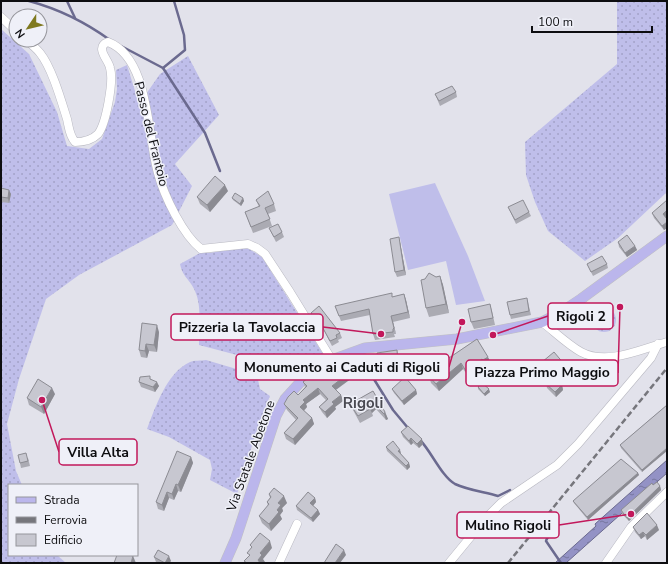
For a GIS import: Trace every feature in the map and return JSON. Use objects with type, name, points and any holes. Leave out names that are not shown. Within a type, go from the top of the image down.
[{"type":"main road","name":"Via Statale Abetone","points":[[224,563],[236,538],[281,405],[306,376],[332,360],[365,348],[457,339],[542,322],[560,313],[581,299],[667,236]]},
{"type":"street","name":"Passo del Frantoio","points":[[35,48],[40,53],[55,84],[68,121],[70,137],[75,142],[84,142],[97,135],[101,127],[111,91],[110,69],[102,49],[103,45],[108,42],[120,48],[128,57],[137,76],[147,109],[158,173],[164,190],[176,216],[195,244],[201,249],[248,244],[261,251],[290,292],[332,360]]},
{"type":"street","points":[[542,322],[573,346],[594,356],[608,358],[667,342]]},
{"type":"street","points":[[449,563],[486,518],[501,503],[557,465],[578,444],[651,358],[658,344]]},
{"type":"street","points":[[606,563],[631,528],[667,492]]},
{"type":"street","points":[[279,563],[297,524]]},
{"type":"shaded area","points":[[617,1],[667,1],[667,192],[618,238],[585,261],[548,231],[535,202],[526,175],[525,142],[617,64]]},
{"type":"shaded area","points":[[1,29],[8,35],[8,48],[22,48],[29,54],[57,112],[67,146],[89,149],[102,139],[115,102],[117,89],[116,70],[127,65],[139,104],[160,74],[188,56],[219,115],[175,164],[192,186],[172,225],[79,275],[46,299],[19,379],[7,424],[16,471],[22,484],[8,484],[8,556],[58,556],[66,563],[1,563]]},
{"type":"shaded area","points":[[435,183],[468,256],[485,301],[456,305],[446,261],[408,270],[389,194]]},
{"type":"shaded area","points":[[244,246],[262,257],[325,357],[305,370],[298,371],[199,345],[199,304],[193,287],[183,272],[180,264],[200,253],[210,253]]},
{"type":"shaded area","points":[[604,308],[609,309],[615,315],[615,325],[609,331],[604,332],[599,331],[593,325],[592,320],[593,315],[599,309]]},
{"type":"shaded area","points":[[206,360],[257,375],[260,389],[270,396],[259,423],[237,494],[210,480],[212,469],[210,460],[169,437],[147,429],[168,382],[182,367],[190,362]]},
{"type":"water","points":[[667,460],[667,473],[566,563],[555,563],[596,526],[595,524]]},
{"type":"building","points":[[452,86],[456,92],[439,101],[435,94]]},
{"type":"building","points":[[215,176],[225,185],[207,205],[197,197]]},
{"type":"building","points":[[1,188],[9,190],[8,198],[1,197]]},
{"type":"building","points":[[268,191],[274,204],[265,208],[270,219],[251,227],[245,212],[260,206],[256,200]]},
{"type":"building","points":[[235,193],[243,198],[240,204],[232,198]]},
{"type":"building","points":[[523,200],[529,212],[515,220],[508,207]]},
{"type":"building","points":[[667,200],[667,210],[663,214],[667,219],[667,222],[662,226],[652,213]]},
{"type":"building","points":[[278,224],[282,232],[274,237],[269,228]]},
{"type":"building","points":[[627,235],[635,246],[625,253],[618,242]]},
{"type":"building","points":[[399,237],[404,270],[395,272],[390,239]]},
{"type":"building","points":[[602,256],[607,264],[591,272],[587,264]]},
{"type":"building","points":[[429,273],[436,277],[440,276],[446,304],[426,308],[421,280],[425,279]]},
{"type":"building","points":[[392,293],[392,297],[404,294],[408,312],[391,316],[394,328],[393,332],[373,334],[369,309],[339,316],[335,306]]},
{"type":"building","points":[[527,298],[529,311],[510,315],[507,302]]},
{"type":"building","points":[[490,304],[493,318],[471,322],[468,309]]},
{"type":"building","points":[[319,306],[340,333],[336,335],[337,338],[330,341],[319,321],[317,323],[311,313]]},
{"type":"building","points":[[142,323],[157,325],[154,345],[146,344],[145,351],[139,350]]},
{"type":"building","points":[[477,339],[488,357],[483,360],[482,359],[466,371],[461,363],[436,384],[429,376],[432,374],[430,371],[444,358],[446,360]]},
{"type":"building","points":[[397,350],[398,363],[379,366],[377,353]]},
{"type":"building","points":[[554,352],[565,365],[553,375],[542,362]]},
{"type":"building","points":[[350,354],[358,366],[332,386],[341,395],[332,402],[334,404],[325,412],[319,407],[328,399],[318,388],[303,400],[305,402],[300,407],[312,418],[293,439],[284,433],[298,418],[284,404],[288,397],[294,391],[298,395],[307,386],[303,382],[316,371]]},
{"type":"building","points":[[150,376],[150,379],[157,382],[153,387],[139,382],[140,377]]},
{"type":"building","points":[[405,377],[416,390],[402,401],[392,389]]},
{"type":"building","points":[[553,377],[562,385],[555,392],[546,384]]},
{"type":"building","points":[[38,379],[52,388],[41,407],[27,398]]},
{"type":"building","points":[[482,383],[489,389],[484,394],[478,387]]},
{"type":"building","points":[[373,391],[385,412],[384,414],[373,403],[368,407],[370,409],[358,416],[350,404]]},
{"type":"building","points":[[667,405],[667,448],[642,470],[620,445]]},
{"type":"building","points":[[408,426],[422,439],[417,444],[411,438],[409,441],[401,432]]},
{"type":"building","points":[[393,441],[400,450],[398,451],[409,463],[406,466],[386,447]]},
{"type":"building","points":[[177,451],[191,457],[178,485],[176,484],[172,494],[167,492],[162,505],[156,502]]},
{"type":"building","points":[[26,453],[28,461],[20,463],[18,455]]},
{"type":"building","points":[[621,459],[638,473],[587,517],[573,501]]},
{"type":"building","points":[[657,482],[660,486],[627,518],[621,510],[652,483],[653,485]]},
{"type":"building","points":[[274,488],[284,496],[278,503],[281,505],[277,510],[279,512],[269,524],[259,516],[269,504],[267,502],[271,497],[269,494]]},
{"type":"building","points":[[308,492],[315,498],[310,503],[318,510],[311,518],[296,506]]},
{"type":"building","points":[[647,513],[657,525],[646,535],[643,532],[639,535],[633,527]]},
{"type":"building","points":[[260,533],[270,541],[260,553],[262,555],[258,560],[260,563],[247,563],[244,561],[250,555],[247,553],[252,547],[250,545]]},
{"type":"building","points":[[336,544],[344,550],[335,563],[324,563]]},
{"type":"building","points":[[158,550],[169,556],[165,563],[154,557]]},
{"type":"building","points":[[117,556],[133,556],[131,563],[114,563]]},
{"type":"waterway","points":[[29,1],[51,8],[71,17],[91,27],[110,40]]},
{"type":"waterway","points":[[67,1],[75,18]]},
{"type":"waterway","points":[[163,68],[185,50],[184,35],[174,1]]},
{"type":"waterway","points":[[121,46],[163,68],[205,133],[220,171]]},
{"type":"waterway","points":[[372,376],[393,410],[408,428]]},
{"type":"waterway","points":[[420,440],[441,470],[450,481],[455,484],[498,496],[510,490]]},
{"type":"waterway","points":[[551,519],[556,523],[556,526],[546,541],[561,563]]},
{"type":"railway","points":[[508,563],[667,368]]},
{"type":"place","name":"Piazza Primo Maggio","points":[[620,307]]},
{"type":"place","name":"Monumento ai Caduti di Rigoli","points":[[462,322]]},
{"type":"place","name":"Pizzeria la Tavolaccia","points":[[381,334]]},
{"type":"place","name":"Rigoli 2","points":[[493,335]]},
{"type":"place","name":"Villa Alta","points":[[42,400]]},
{"type":"place","name":"Mulino Rigoli","points":[[631,514]]},
{"type":"district","name":"Rigoli","points":[[363,403]]}]
